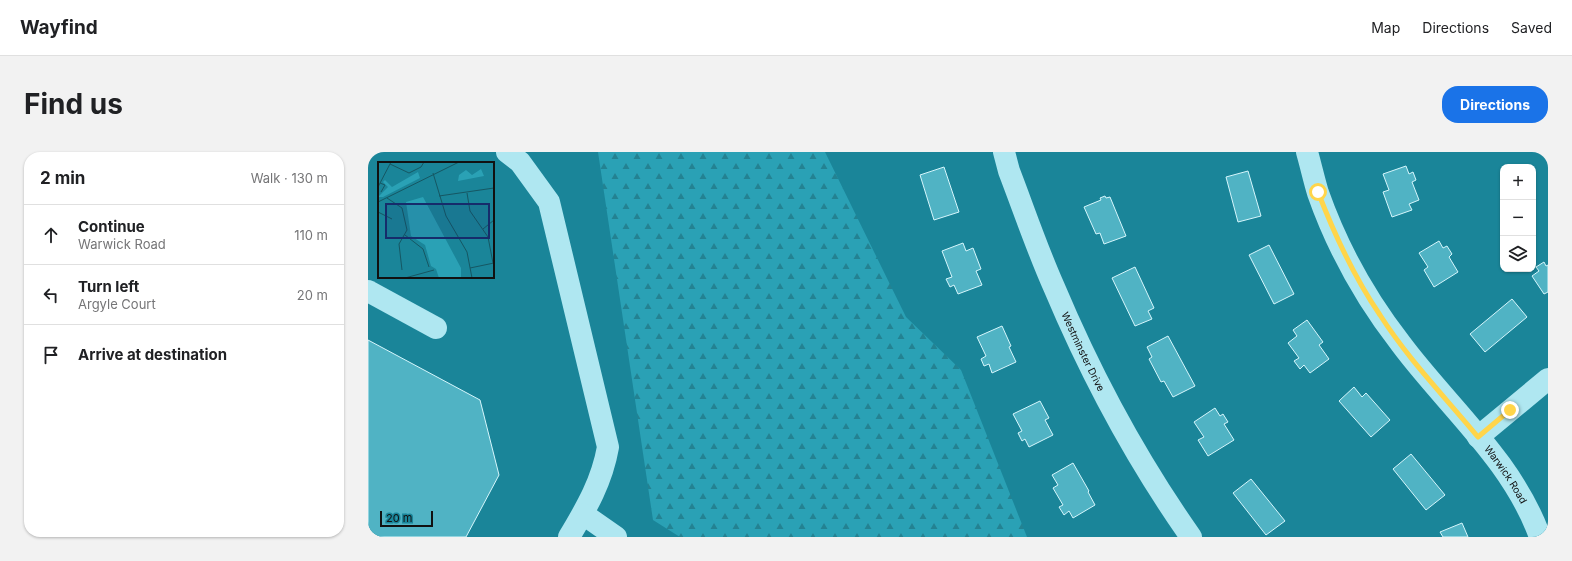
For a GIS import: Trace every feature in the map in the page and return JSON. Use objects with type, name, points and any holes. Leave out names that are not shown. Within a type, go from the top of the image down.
[{"type":"street","points":[[507,152],[520,162],[549,202],[608,447],[605,466],[590,503],[569,537]]},
{"type":"street","name":"Westminster Drive","points":[[1004,152],[1009,171],[1054,287],[1105,397],[1167,503],[1191,537]]},
{"type":"street","name":"Warwick Road","points":[[1307,152],[1318,192],[1333,231],[1358,280],[1380,316],[1401,345],[1503,467],[1522,498],[1540,537]]},
{"type":"street","points":[[368,291],[436,328]]},
{"type":"street","points":[[1478,437],[1548,378]]},
{"type":"street","points":[[583,514],[616,537]]},
{"type":"green space","points":[[598,152],[825,152],[906,317],[961,370],[1027,537],[680,537],[653,520]]},
{"type":"building","points":[[1406,166],[1409,174],[1413,172],[1416,180],[1412,182],[1419,200],[1409,204],[1412,210],[1392,217],[1383,192],[1389,190],[1383,174]]},
{"type":"building","points":[[944,167],[959,212],[934,220],[920,175]]},
{"type":"building","points":[[1248,171],[1261,216],[1238,222],[1226,177]]},
{"type":"building","points":[[1105,196],[1106,198],[1110,197],[1126,236],[1104,244],[1100,233],[1096,234],[1084,207],[1101,200],[1100,198]]},
{"type":"building","points":[[1439,241],[1443,248],[1447,246],[1452,254],[1449,257],[1458,272],[1434,287],[1424,270],[1428,267],[1419,253]]},
{"type":"building","points":[[963,243],[966,251],[973,248],[981,269],[976,271],[982,285],[958,294],[954,285],[950,287],[946,279],[952,277],[942,251]]},
{"type":"building","points":[[1269,245],[1294,294],[1274,304],[1249,255]]},
{"type":"building","points":[[1544,262],[1546,266],[1548,265],[1548,292],[1544,294],[1532,276],[1539,271],[1536,267]]},
{"type":"building","points":[[1135,267],[1154,308],[1148,311],[1152,319],[1135,326],[1112,278]]},
{"type":"building","points":[[1512,299],[1527,317],[1485,352],[1470,334]]},
{"type":"building","points":[[1307,320],[1323,342],[1319,345],[1329,359],[1310,373],[1304,365],[1300,369],[1294,361],[1299,358],[1288,343],[1297,336],[1293,330]]},
{"type":"building","points":[[1002,326],[1016,362],[992,373],[989,364],[984,366],[981,359],[986,356],[977,337]]},
{"type":"building","points":[[1168,336],[1195,386],[1173,397],[1164,381],[1161,382],[1149,359],[1152,357],[1147,347]]},
{"type":"building","points":[[368,340],[480,400],[499,475],[466,537],[373,537],[368,534]]},
{"type":"building","points":[[1354,387],[1362,397],[1366,393],[1390,420],[1371,437],[1339,401]]},
{"type":"building","points":[[1040,401],[1049,418],[1045,420],[1053,435],[1029,447],[1025,439],[1022,441],[1018,433],[1022,431],[1013,414]]},
{"type":"building","points":[[1215,408],[1220,416],[1223,414],[1228,422],[1224,424],[1234,440],[1208,456],[1198,440],[1204,437],[1194,422]]},
{"type":"building","points":[[1411,454],[1445,495],[1426,510],[1393,469]]},
{"type":"building","points":[[1073,463],[1095,505],[1073,518],[1069,511],[1064,515],[1059,507],[1063,505],[1053,488],[1058,485],[1052,475]]},
{"type":"building","points":[[1251,479],[1285,521],[1266,535],[1233,493]]},
{"type":"building","points":[[1462,523],[1468,537],[1443,537],[1440,532]]},
{"type":"route","points":[[1318,192],[1333,231],[1355,274],[1380,316],[1401,345],[1478,437],[1510,410]]}]
